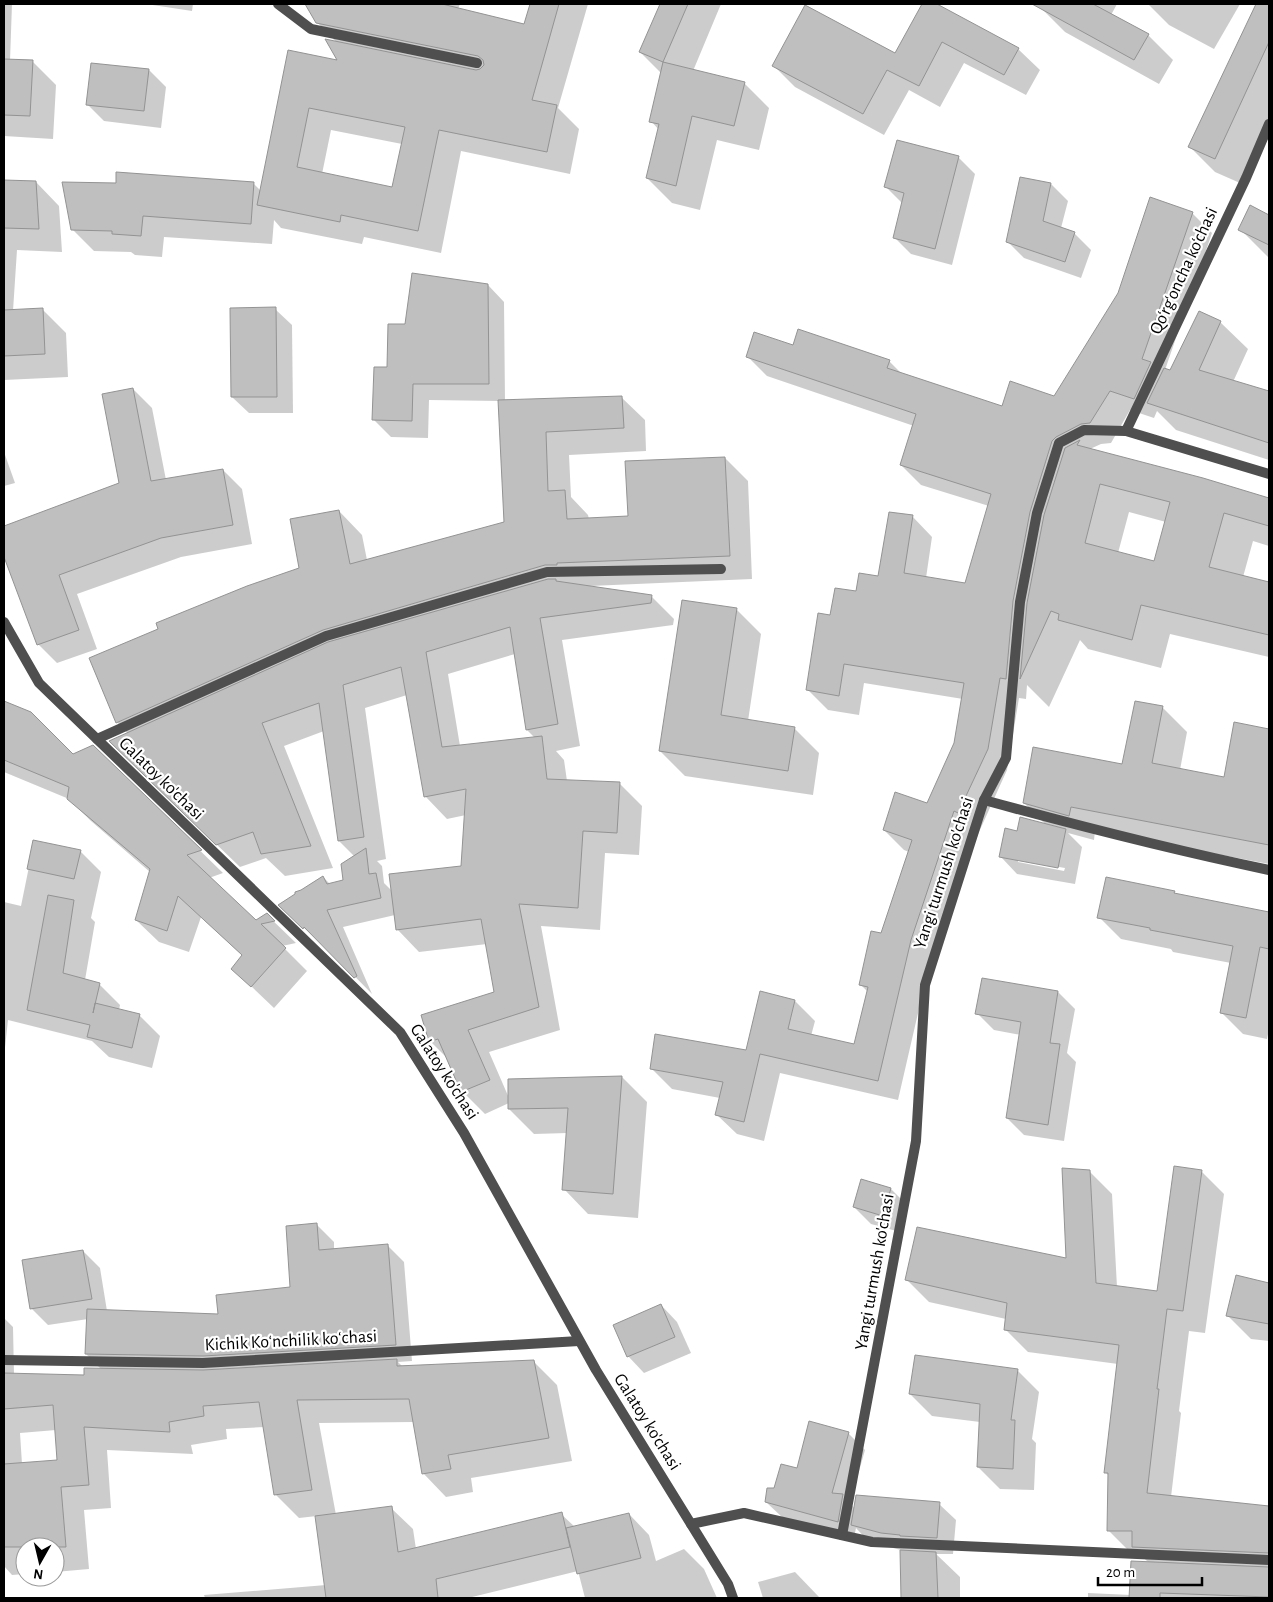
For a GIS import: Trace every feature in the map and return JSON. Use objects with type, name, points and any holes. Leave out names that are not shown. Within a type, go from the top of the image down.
[{"type":"street","points":[[278,4],[311,29],[477,63]]},
{"type":"street","name":"Qo‘rg‘oncha ko‘chasi","points":[[1126,432],[1246,178],[1269,124]]},
{"type":"street","name":"Yangi turmush ko'chasi","points":[[842,1535],[916,1141],[925,985],[984,800],[1006,758],[1020,602],[1037,513],[1059,442],[1084,430],[1126,432],[1269,474]]},
{"type":"street","points":[[97,739],[326,636],[547,572],[721,569]]},
{"type":"street","name":"Galatoy ko'chasi","points":[[4,622],[39,683],[400,1032],[464,1133],[596,1370],[728,1584],[733,1598]]},
{"type":"street","points":[[984,800],[1057,820],[1269,870]]},
{"type":"street","name":"Kichik Koʻnchilik koʻchasi","points":[[4,1360],[203,1363],[579,1340]]},
{"type":"street","points":[[691,1524],[744,1513],[872,1542],[1269,1560]]},
{"type":"building","points":[[305,4],[442,4],[524,24],[530,4],[559,4],[532,100],[557,105],[547,152],[439,130],[418,231],[341,215],[340,222],[257,205],[288,50],[337,60],[325,39],[476,70],[484,65],[483,60],[478,56],[316,23]],"holes":[[[309,108],[405,127],[392,187],[297,167]]]},
{"type":"building","points":[[660,4],[688,4],[663,62],[639,52]]},
{"type":"building","points":[[922,4],[937,4],[1019,48],[1004,75],[942,42],[919,86],[887,70],[863,114],[772,66],[805,5],[895,53]]},
{"type":"building","points":[[1032,4],[1093,4],[1149,34],[1134,60]]},
{"type":"building","points":[[1256,4],[1269,4],[1269,42],[1215,159],[1188,147]]},
{"type":"building","points":[[4,59],[33,60],[30,116],[4,115]]},
{"type":"building","points":[[663,62],[745,82],[734,126],[692,116],[676,186],[646,178],[659,124],[649,122]]},
{"type":"building","points":[[91,63],[149,69],[144,111],[86,105]]},
{"type":"building","points":[[897,140],[959,156],[935,249],[893,238],[904,193],[884,187]]},
{"type":"building","points":[[116,172],[254,182],[251,224],[143,216],[141,236],[112,234],[112,231],[71,230],[62,182],[116,183]]},
{"type":"building","points":[[1020,177],[1051,183],[1043,221],[1075,232],[1065,262],[1006,242]]},
{"type":"building","points":[[4,180],[36,181],[39,229],[4,228]]},
{"type":"building","points":[[1150,197],[1193,212],[1142,359],[1151,362],[1134,399],[1110,391],[1090,423],[1081,424],[1052,441],[1030,512],[1013,601],[1006,679],[1000,678],[988,749],[958,813],[954,811],[911,940],[878,1081],[760,1054],[744,1122],[715,1115],[723,1082],[650,1069],[655,1034],[746,1050],[760,991],[795,1000],[788,1029],[854,1044],[868,987],[859,985],[871,931],[881,933],[912,840],[883,830],[895,792],[927,803],[954,743],[964,683],[844,664],[839,696],[806,690],[818,613],[830,615],[835,588],[856,591],[859,573],[878,576],[889,512],[913,515],[904,573],[965,583],[991,494],[900,465],[916,414],[746,357],[754,332],[793,345],[798,329],[890,360],[887,368],[1002,406],[1010,381],[1054,396],[1118,293]]},
{"type":"building","points":[[1250,205],[1269,215],[1269,245],[1238,230]]},
{"type":"building","points":[[412,273],[488,284],[489,384],[413,384],[412,421],[372,420],[374,367],[387,367],[388,324],[405,324]]},
{"type":"building","points":[[276,307],[277,397],[231,397],[230,308]]},
{"type":"building","points":[[43,308],[45,354],[4,356],[4,310]]},
{"type":"building","points":[[1199,311],[1221,321],[1199,370],[1269,391],[1269,443],[1147,403],[1164,368],[1170,370]]},
{"type":"building","points":[[133,388],[151,481],[223,469],[233,525],[161,538],[59,575],[79,630],[37,645],[4,557],[4,526],[119,483],[102,394]]},
{"type":"building","points":[[622,396],[624,428],[546,432],[548,491],[565,490],[567,519],[628,516],[625,461],[725,457],[730,556],[545,565],[323,630],[116,723],[89,658],[158,629],[156,623],[247,586],[299,568],[290,519],[339,510],[350,564],[504,522],[498,400]]},
{"type":"building","points":[[1080,440],[1077,445],[1203,478],[1269,498],[1269,526],[1224,513],[1209,567],[1269,582],[1269,635],[1141,605],[1132,640],[1058,620],[1059,614],[1051,611],[1020,679],[1027,603],[1044,515],[1065,448]],"holes":[[[1100,484],[1170,502],[1154,561],[1085,543]]]},
{"type":"building","points":[[548,579],[652,595],[651,603],[540,618],[558,724],[526,730],[510,627],[426,652],[442,747],[542,736],[547,779],[620,782],[617,833],[583,831],[578,908],[519,904],[539,1007],[468,1030],[490,1080],[461,1092],[438,1039],[429,1042],[421,1015],[494,992],[481,919],[396,930],[389,874],[461,866],[466,789],[424,797],[401,667],[343,685],[364,837],[338,841],[319,703],[262,723],[311,846],[261,854],[253,832],[216,845],[109,741],[328,642]]},
{"type":"building","points":[[682,600],[737,608],[721,715],[795,727],[788,771],[659,751]]},
{"type":"building","points":[[4,701],[31,712],[73,754],[93,745],[202,850],[187,855],[256,920],[267,913],[275,921],[261,924],[286,948],[251,987],[231,969],[242,955],[178,896],[167,931],[135,920],[150,869],[67,799],[69,787],[4,760]]},
{"type":"building","points":[[1135,701],[1163,706],[1152,763],[1224,777],[1234,722],[1269,729],[1269,845],[1071,807],[1069,816],[1023,803],[1033,747],[1122,764]]},
{"type":"building","points":[[1020,817],[1066,829],[1058,868],[999,857],[1005,828],[1017,831]]},
{"type":"building","points":[[33,840],[81,850],[74,879],[27,869]]},
{"type":"building","points":[[366,848],[369,874],[376,873],[381,898],[327,910],[357,976],[354,978],[304,927],[303,929],[278,905],[295,894],[295,892],[323,876],[327,884],[343,880],[341,864]]},
{"type":"building","points":[[1106,877],[1269,912],[1269,949],[1260,947],[1246,1018],[1220,1013],[1233,946],[1097,918]]},
{"type":"building","points":[[48,895],[74,900],[63,973],[100,983],[95,1003],[140,1014],[132,1048],[87,1037],[90,1025],[27,1010]]},
{"type":"building","points":[[982,978],[1058,991],[1050,1043],[1060,1044],[1048,1125],[1006,1118],[1021,1022],[975,1014]]},
{"type":"building","points":[[622,1076],[613,1194],[562,1190],[568,1108],[508,1109],[508,1079]]},
{"type":"building","points":[[1174,1166],[1202,1170],[1183,1311],[1167,1309],[1147,1493],[1269,1506],[1269,1553],[1132,1547],[1132,1531],[1107,1531],[1108,1473],[1104,1473],[1119,1345],[1004,1330],[1007,1303],[905,1280],[917,1227],[1066,1258],[1062,1168],[1090,1170],[1096,1283],[1157,1291]]},
{"type":"building","points":[[861,1179],[891,1188],[883,1216],[853,1207]]},
{"type":"building","points":[[317,1223],[319,1250],[388,1244],[396,1345],[203,1356],[85,1354],[87,1309],[218,1314],[216,1295],[290,1287],[286,1226]]},
{"type":"building","points":[[83,1250],[92,1299],[30,1309],[22,1260]]},
{"type":"building","points":[[1236,1275],[1269,1283],[1269,1324],[1226,1316]]},
{"type":"building","points":[[661,1304],[675,1337],[627,1357],[613,1325]]},
{"type":"building","points":[[915,1355],[1018,1369],[1011,1420],[1015,1420],[1013,1469],[977,1467],[980,1404],[909,1394]]},
{"type":"building","points":[[397,1359],[397,1366],[534,1360],[549,1438],[448,1455],[451,1469],[422,1474],[409,1399],[297,1400],[312,1490],[274,1495],[259,1402],[203,1406],[204,1416],[169,1422],[170,1432],[84,1427],[89,1485],[61,1487],[66,1547],[65,1537],[15,1537],[15,1547],[4,1547],[4,1464],[57,1460],[53,1405],[4,1409],[4,1373],[84,1375],[84,1368],[203,1370]]},
{"type":"building","points":[[809,1421],[849,1432],[832,1493],[843,1494],[838,1522],[765,1502],[767,1488],[774,1488],[781,1464],[797,1468]]},
{"type":"building","points":[[856,1495],[940,1502],[937,1538],[900,1536],[851,1525]]},
{"type":"building","points":[[392,1506],[398,1552],[562,1512],[570,1547],[436,1579],[438,1598],[326,1598],[315,1516]]},
{"type":"building","points":[[629,1513],[641,1558],[577,1574],[566,1528]]},
{"type":"building","points":[[900,1550],[936,1552],[938,1598],[901,1598]]},
{"type":"building","points":[[1131,1561],[1269,1567],[1269,1597],[1160,1593],[1160,1598],[1129,1598]]}]
